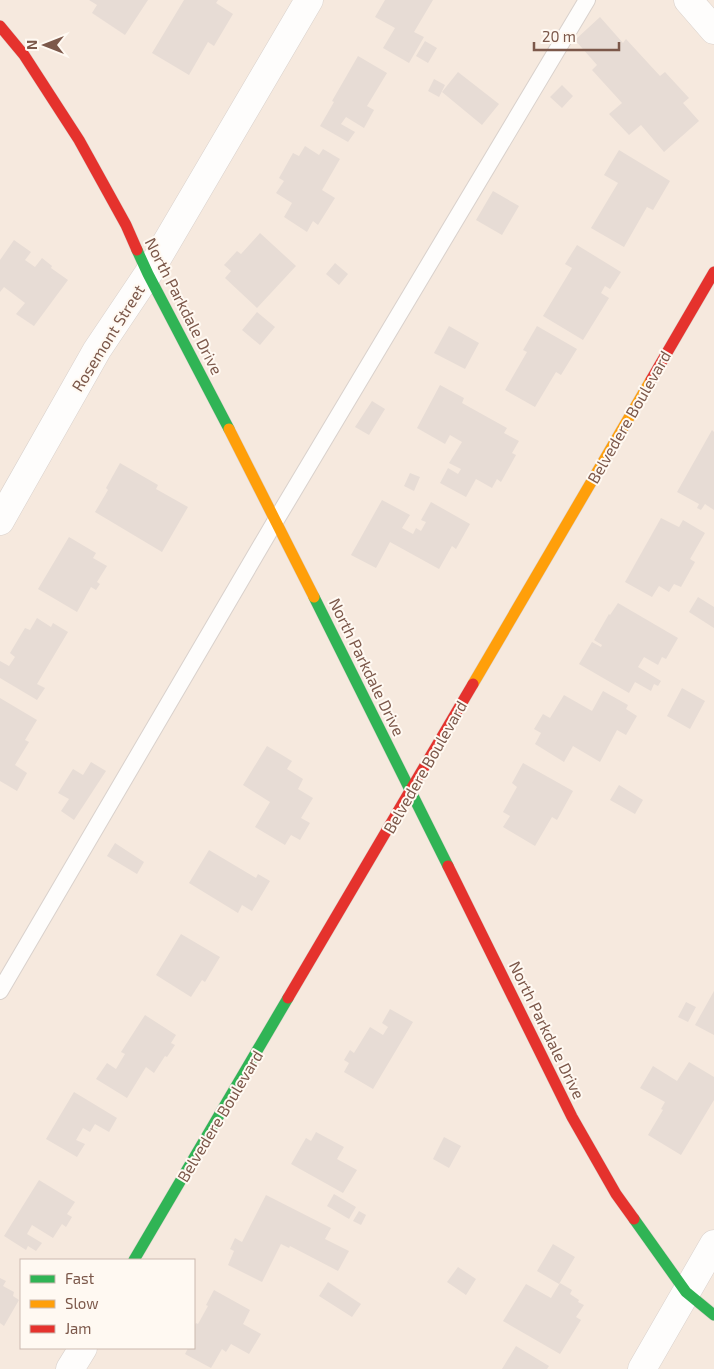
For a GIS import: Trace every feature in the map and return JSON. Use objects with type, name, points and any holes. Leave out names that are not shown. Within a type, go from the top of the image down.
[{"type":"street","name":"Rosemont Street","points":[[0,522],[97,350],[148,274],[309,0]]},
{"type":"street","points":[[688,0],[714,30]]},
{"type":"street","name":"North Parkdale Drive","points":[[0,26],[24,55],[80,140],[126,226],[148,274],[276,520],[572,1117],[616,1194],[686,1292],[714,1315]]},
{"type":"street","name":"Belvedere Boulevard","points":[[135,1259],[714,272]]},
{"type":"street","points":[[642,1369],[714,1244]]},
{"type":"street","points":[[70,1369],[82,1349]]},
{"type":"lane","points":[[0,991],[276,520],[587,0]]},
{"type":"shaded area","points":[[0,0],[714,0],[714,1369],[0,1369]]},
{"type":"building","points":[[89,0],[148,0],[125,35],[92,13],[97,5]]},
{"type":"building","points":[[184,0],[218,0],[216,3],[233,14],[214,46],[208,42],[189,75],[152,53]]},
{"type":"building","points":[[385,0],[433,0],[414,32],[424,37],[409,63],[383,48],[395,28],[375,17]]},
{"type":"building","points":[[600,17],[623,43],[626,39],[660,76],[665,72],[689,98],[683,103],[699,121],[664,152],[641,125],[629,135],[609,114],[622,103],[592,70],[597,65],[575,40]]},
{"type":"building","points":[[425,41],[437,48],[428,63],[416,56]]},
{"type":"building","points":[[358,56],[387,73],[367,106],[374,110],[364,128],[346,117],[341,124],[355,132],[348,142],[320,126]]},
{"type":"building","points":[[458,72],[499,104],[482,125],[442,92]]},
{"type":"building","points":[[434,79],[445,85],[439,97],[428,91]]},
{"type":"building","points":[[562,85],[573,96],[562,108],[550,97]]},
{"type":"building","points":[[305,146],[319,155],[323,149],[340,159],[322,190],[335,198],[318,225],[313,221],[307,232],[284,217],[292,203],[276,193],[284,181],[279,178],[293,153],[299,156]]},
{"type":"building","points":[[619,150],[670,181],[653,210],[647,207],[624,247],[591,228],[618,183],[604,175]]},
{"type":"building","points":[[493,191],[519,206],[502,235],[476,220]]},
{"type":"building","points":[[260,233],[296,266],[257,308],[225,278],[231,271],[224,265],[237,251],[241,254]]},
{"type":"building","points":[[14,240],[31,252],[25,260],[35,267],[42,258],[52,266],[51,268],[68,280],[34,326],[16,314],[25,303],[4,287],[0,292],[0,260]]},
{"type":"building","points":[[577,245],[621,272],[610,289],[605,286],[601,293],[609,298],[583,340],[543,316],[572,268],[565,264]]},
{"type":"building","points":[[335,263],[348,274],[339,285],[326,274]]},
{"type":"building","points":[[257,312],[275,327],[260,345],[242,330]]},
{"type":"building","points":[[449,326],[479,343],[465,369],[434,353]]},
{"type":"building","points":[[537,326],[577,349],[561,375],[556,372],[535,407],[505,390],[527,352],[523,350]]},
{"type":"building","points":[[440,385],[464,398],[462,403],[507,428],[504,433],[519,441],[512,453],[516,455],[501,482],[497,479],[492,488],[476,479],[466,497],[440,483],[448,468],[458,474],[461,469],[449,463],[462,442],[450,435],[445,444],[417,428]]},
{"type":"building","points":[[372,401],[385,409],[369,435],[355,427]]},
{"type":"building","points":[[712,430],[714,432],[714,510],[705,504],[701,510],[697,508],[699,504],[677,492]]},
{"type":"building","points":[[120,463],[158,485],[156,489],[188,507],[162,552],[95,512],[108,490],[106,488]]},
{"type":"building","points":[[410,473],[420,477],[414,491],[404,486]]},
{"type":"building","points":[[382,500],[410,515],[402,528],[413,534],[416,528],[421,531],[426,522],[421,520],[431,502],[470,524],[456,549],[452,546],[439,569],[390,542],[376,568],[351,555]]},
{"type":"building","points":[[661,518],[679,527],[683,520],[705,533],[690,559],[695,562],[681,587],[674,584],[669,592],[659,586],[652,597],[625,582]]},
{"type":"building","points":[[69,537],[96,553],[93,558],[107,566],[97,582],[100,584],[96,590],[91,587],[77,612],[38,589]]},
{"type":"building","points":[[698,597],[714,607],[714,628],[689,612]]},
{"type":"building","points":[[618,603],[678,638],[666,659],[662,657],[658,665],[644,657],[638,667],[661,681],[658,686],[654,684],[651,691],[635,682],[629,693],[579,664],[592,642],[601,647],[602,645],[594,640],[609,614]]},
{"type":"building","points":[[37,618],[51,627],[53,623],[68,632],[37,684],[45,688],[37,700],[0,678],[0,661],[9,666],[15,657],[10,653],[25,628],[30,630]]},
{"type":"building","points":[[682,688],[705,701],[690,729],[667,716]]},
{"type":"building","points":[[603,691],[628,705],[626,709],[637,716],[626,735],[617,730],[600,762],[573,746],[564,762],[535,744],[541,733],[534,729],[543,714],[550,718],[564,695],[592,711]]},
{"type":"building","points":[[0,698],[37,720],[25,740],[29,742],[15,765],[27,773],[17,791],[0,781]]},
{"type":"building","points":[[267,746],[292,761],[287,769],[303,779],[298,789],[313,798],[301,818],[310,823],[300,840],[291,835],[285,845],[255,827],[270,802],[243,785]]},
{"type":"building","points":[[91,762],[106,771],[74,820],[61,811],[69,799],[58,793],[73,769],[83,775]]},
{"type":"building","points":[[523,763],[573,791],[557,820],[552,817],[535,846],[503,827],[510,816],[503,812],[517,787],[512,783]]},
{"type":"building","points":[[619,785],[643,800],[635,814],[610,800]]},
{"type":"building","points":[[115,843],[144,862],[137,874],[107,856]]},
{"type":"building","points":[[209,850],[256,878],[258,874],[270,881],[252,911],[242,905],[238,913],[189,883]]},
{"type":"building","points":[[181,934],[220,957],[205,982],[202,980],[191,997],[156,975]]},
{"type":"building","points":[[714,991],[714,1035],[695,1025]]},
{"type":"building","points":[[686,1002],[696,1007],[688,1022],[678,1017]]},
{"type":"building","points":[[390,1009],[413,1022],[373,1089],[344,1072],[349,1063],[344,1060],[350,1050],[354,1053],[370,1027],[383,1035],[388,1027],[382,1023]]},
{"type":"building","points":[[145,1015],[176,1035],[171,1043],[175,1045],[154,1073],[146,1067],[127,1098],[96,1079],[107,1063],[116,1069],[125,1054],[121,1052]]},
{"type":"building","points":[[689,1062],[714,1077],[714,1100],[681,1155],[648,1135],[663,1110],[661,1109],[665,1102],[640,1088],[653,1066],[677,1081]]},
{"type":"building","points":[[74,1092],[117,1118],[109,1132],[95,1124],[90,1132],[83,1128],[76,1140],[85,1144],[77,1157],[46,1139]]},
{"type":"building","points":[[316,1132],[344,1147],[337,1159],[357,1170],[343,1193],[291,1164],[306,1138],[311,1141]]},
{"type":"building","points":[[444,1137],[461,1146],[449,1168],[433,1159]]},
{"type":"building","points":[[39,1180],[75,1202],[67,1214],[72,1217],[66,1227],[62,1224],[53,1238],[32,1225],[27,1234],[42,1243],[36,1251],[28,1246],[26,1250],[4,1236]]},
{"type":"building","points":[[334,1194],[356,1207],[349,1219],[327,1206]]},
{"type":"building","points":[[266,1195],[331,1228],[325,1239],[349,1251],[338,1271],[290,1246],[289,1248],[281,1244],[262,1282],[228,1265],[234,1251],[230,1249],[235,1238],[242,1242]]},
{"type":"building","points":[[359,1211],[366,1215],[361,1225],[353,1221]]},
{"type":"building","points":[[553,1244],[575,1257],[559,1284],[537,1271]]},
{"type":"building","points":[[458,1267],[476,1279],[466,1295],[447,1282]]},
{"type":"building","points":[[0,1278],[6,1281],[3,1286],[14,1292],[13,1296],[19,1300],[4,1326],[0,1323]]},
{"type":"building","points":[[328,1282],[361,1304],[352,1317],[319,1296]]},
{"type":"building","points":[[560,1283],[572,1290],[570,1294],[584,1305],[576,1317],[581,1320],[560,1354],[503,1321],[526,1284],[551,1298]]},
{"type":"building","points":[[214,1290],[250,1310],[243,1324],[261,1334],[249,1354],[231,1344],[226,1352],[222,1349],[211,1368],[185,1354],[188,1349],[195,1349],[195,1324],[198,1324],[208,1306],[206,1305]]},
{"type":"building","points":[[516,1346],[549,1366],[547,1369],[502,1369]]},
{"type":"traffic: fast","points":[[137,250],[229,429]]},
{"type":"traffic: fast","points":[[314,597],[448,866]]},
{"type":"traffic: fast","points":[[135,1259],[288,998]]},
{"type":"traffic: fast","points":[[634,1219],[686,1292],[714,1315]]},
{"type":"traffic: slow","points":[[473,684],[651,380]]},
{"type":"traffic: slow","points":[[229,429],[314,597]]},
{"type":"traffic: jam","points":[[0,26],[24,55],[79,140],[126,225],[137,250]]},
{"type":"traffic: jam","points":[[651,380],[714,272]]},
{"type":"traffic: jam","points":[[288,998],[473,684]]},
{"type":"traffic: jam","points":[[448,866],[572,1117],[616,1194],[634,1219]]}]
